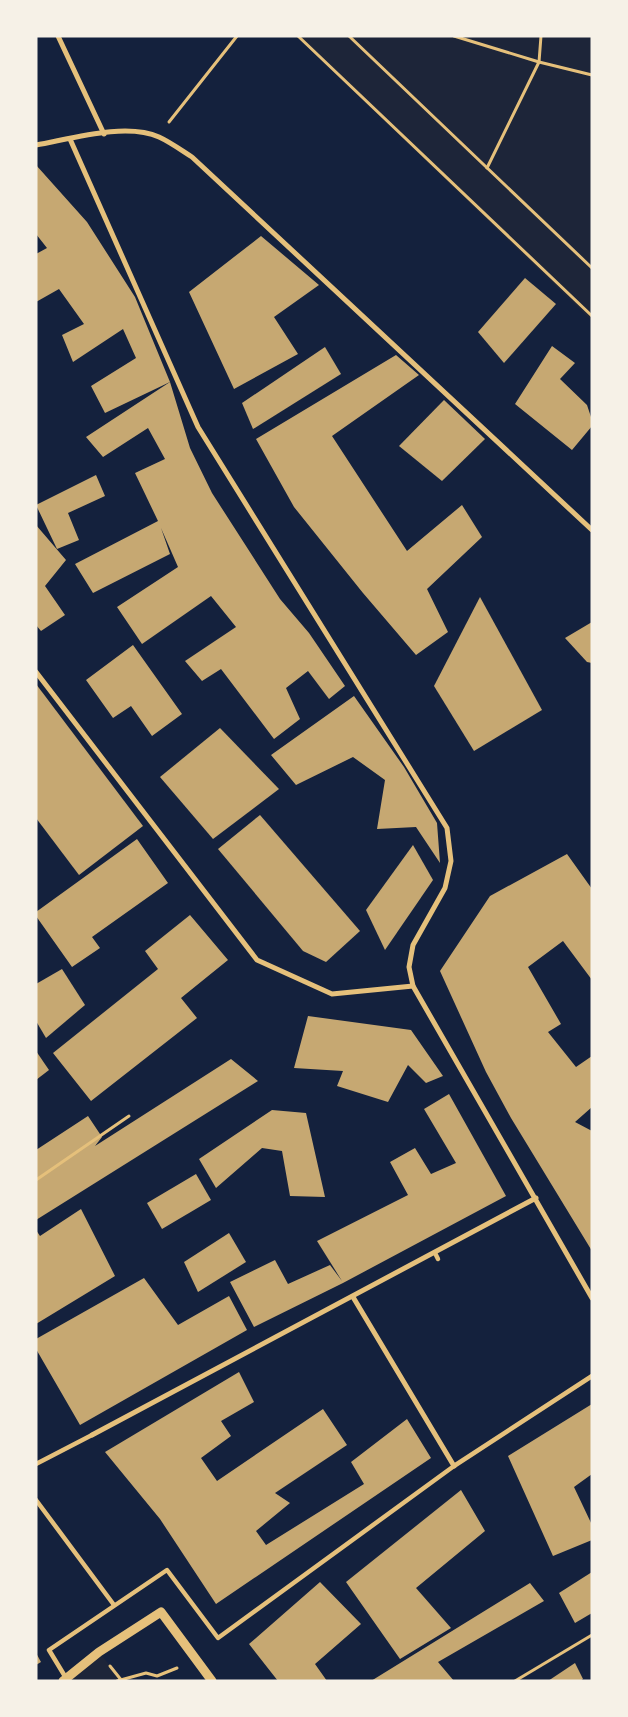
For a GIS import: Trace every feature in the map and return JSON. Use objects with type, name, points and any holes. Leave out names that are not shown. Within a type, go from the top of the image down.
[{"type":"street","points":[[58,36],[104,134]]},
{"type":"street","points":[[36,145],[104,134],[137,131],[158,137],[192,157],[592,530]]},
{"type":"street","points":[[70,139],[198,427],[447,828],[452,861],[445,888],[413,946],[409,967],[413,986],[592,1298]]},
{"type":"street","points":[[36,672],[257,960],[332,994],[413,986]]},
{"type":"street","points":[[36,1464],[353,1298],[536,1198]]},
{"type":"street","points":[[435,1253],[438,1259]]},
{"type":"street","points":[[353,1298],[454,1466]]},
{"type":"street","points":[[212,1681],[161,1612],[99,1652],[64,1679],[49,1650],[167,1570],[218,1638],[454,1466],[592,1376]]},
{"type":"street","points":[[36,1500],[114,1605]]},
{"type":"path","points":[[158,137],[237,36]]},
{"type":"path","points":[[298,36],[592,316]]},
{"type":"path","points":[[349,36],[592,268]]},
{"type":"path","points":[[454,36],[539,62],[592,75]]},
{"type":"path","points":[[487,169],[539,62],[541,36]]},
{"type":"path","points":[[585,262],[592,262]]},
{"type":"path","points":[[36,1180],[130,1116]]},
{"type":"path","points":[[515,1681],[592,1635]]},
{"type":"path","points":[[117,1681],[146,1673],[157,1676],[177,1668]]},
{"type":"shaded area","points":[[296,36],[592,36],[592,321]]},
{"type":"shaded area","points":[[99,1652],[122,1681],[63,1681]]},
{"type":"building","points":[[36,165],[87,222],[135,297],[170,382],[105,413],[91,386],[136,358],[123,329],[73,362],[62,335],[84,324],[59,289],[36,302],[36,254],[47,248],[36,234]]},
{"type":"building","points":[[261,236],[319,285],[274,317],[298,354],[234,389],[189,292]]},
{"type":"building","points":[[525,278],[556,304],[504,363],[478,332]]},
{"type":"building","points":[[552,346],[575,363],[560,379],[587,405],[592,420],[592,426],[572,450],[515,404]]},
{"type":"building","points":[[325,347],[341,374],[253,429],[242,403]]},
{"type":"building","points":[[396,355],[419,375],[332,436],[407,551],[462,505],[482,537],[427,589],[448,632],[416,655],[294,507],[256,439]]},
{"type":"building","points":[[170,382],[190,448],[212,493],[280,599],[309,633],[345,686],[329,699],[308,671],[286,688],[300,719],[274,739],[221,669],[202,681],[185,661],[236,627],[211,596],[142,644],[117,607],[178,567],[161,528],[170,554],[93,593],[75,564],[158,521],[135,473],[165,459],[148,428],[103,457],[86,437]]},
{"type":"building","points":[[444,400],[485,439],[442,481],[399,446]]},
{"type":"building","points":[[96,475],[105,496],[68,513],[79,540],[57,549],[36,505]]},
{"type":"building","points":[[36,525],[66,560],[45,586],[65,615],[41,631],[36,625]]},
{"type":"building","points":[[480,597],[542,710],[474,751],[434,686]]},
{"type":"building","points":[[592,622],[592,663],[587,662],[565,638]]},
{"type":"building","points":[[133,645],[182,714],[152,736],[131,706],[113,718],[86,680]]},
{"type":"building","points":[[36,684],[143,826],[79,875],[36,818]]},
{"type":"building","points":[[354,696],[404,767],[437,823],[440,863],[416,827],[377,829],[385,780],[353,757],[296,785],[271,755]]},
{"type":"building","points":[[220,728],[279,789],[213,839],[160,777]]},
{"type":"building","points":[[260,815],[360,931],[326,962],[303,951],[218,849]]},
{"type":"building","points":[[137,839],[168,883],[92,937],[100,948],[72,967],[36,916],[36,912]]},
{"type":"building","points":[[413,845],[433,880],[385,950],[366,910]]},
{"type":"building","points":[[567,854],[592,889],[592,980],[563,941],[528,967],[561,1024],[548,1032],[576,1067],[592,1056],[592,1107],[575,1122],[592,1131],[592,1251],[511,1118],[486,1072],[440,971],[490,896]]},
{"type":"building","points":[[190,915],[228,960],[181,998],[197,1018],[91,1101],[53,1053],[158,969],[145,951]]},
{"type":"building","points":[[62,969],[85,1005],[46,1038],[36,1021],[36,984]]},
{"type":"building","points":[[308,1016],[411,1030],[443,1076],[426,1083],[408,1065],[388,1102],[337,1086],[343,1071],[294,1068]]},
{"type":"building","points":[[36,1051],[49,1070],[36,1080]]},
{"type":"building","points":[[231,1059],[258,1081],[36,1220],[36,1150],[88,1116],[102,1137],[95,1146]]},
{"type":"building","points":[[449,1094],[506,1196],[343,1283],[254,1327],[230,1282],[275,1260],[288,1284],[330,1265],[342,1281],[317,1241],[408,1195],[390,1162],[415,1148],[431,1174],[456,1163],[424,1109]]},
{"type":"building","points":[[272,1110],[306,1113],[325,1197],[290,1196],[282,1151],[262,1148],[216,1188],[199,1159]]},
{"type":"building","points":[[196,1174],[211,1200],[162,1229],[147,1203]]},
{"type":"building","points":[[81,1209],[115,1276],[36,1324],[36,1230],[40,1236]]},
{"type":"building","points":[[229,1233],[246,1262],[198,1292],[184,1262]]},
{"type":"building","points":[[144,1278],[178,1325],[229,1296],[247,1330],[80,1425],[36,1349],[36,1339]]},
{"type":"building","points":[[239,1372],[254,1402],[221,1421],[231,1436],[201,1458],[217,1481],[323,1409],[347,1445],[275,1493],[290,1503],[256,1531],[266,1545],[364,1484],[351,1462],[407,1419],[431,1458],[216,1604],[160,1519],[105,1452]]},
{"type":"building","points":[[592,1404],[592,1474],[574,1487],[592,1525],[592,1540],[553,1556],[508,1456]]},
{"type":"building","points":[[461,1490],[485,1531],[416,1588],[451,1628],[400,1659],[346,1582]]},
{"type":"building","points":[[592,1572],[592,1613],[575,1623],[559,1593]]},
{"type":"building","points":[[320,1582],[361,1624],[315,1664],[327,1681],[278,1681],[249,1644]]},
{"type":"building","points":[[530,1583],[544,1601],[438,1662],[454,1681],[371,1681]]},
{"type":"building","points":[[36,1653],[41,1662],[36,1665]]},
{"type":"building","points":[[575,1663],[583,1679],[580,1681],[548,1681]]}]
